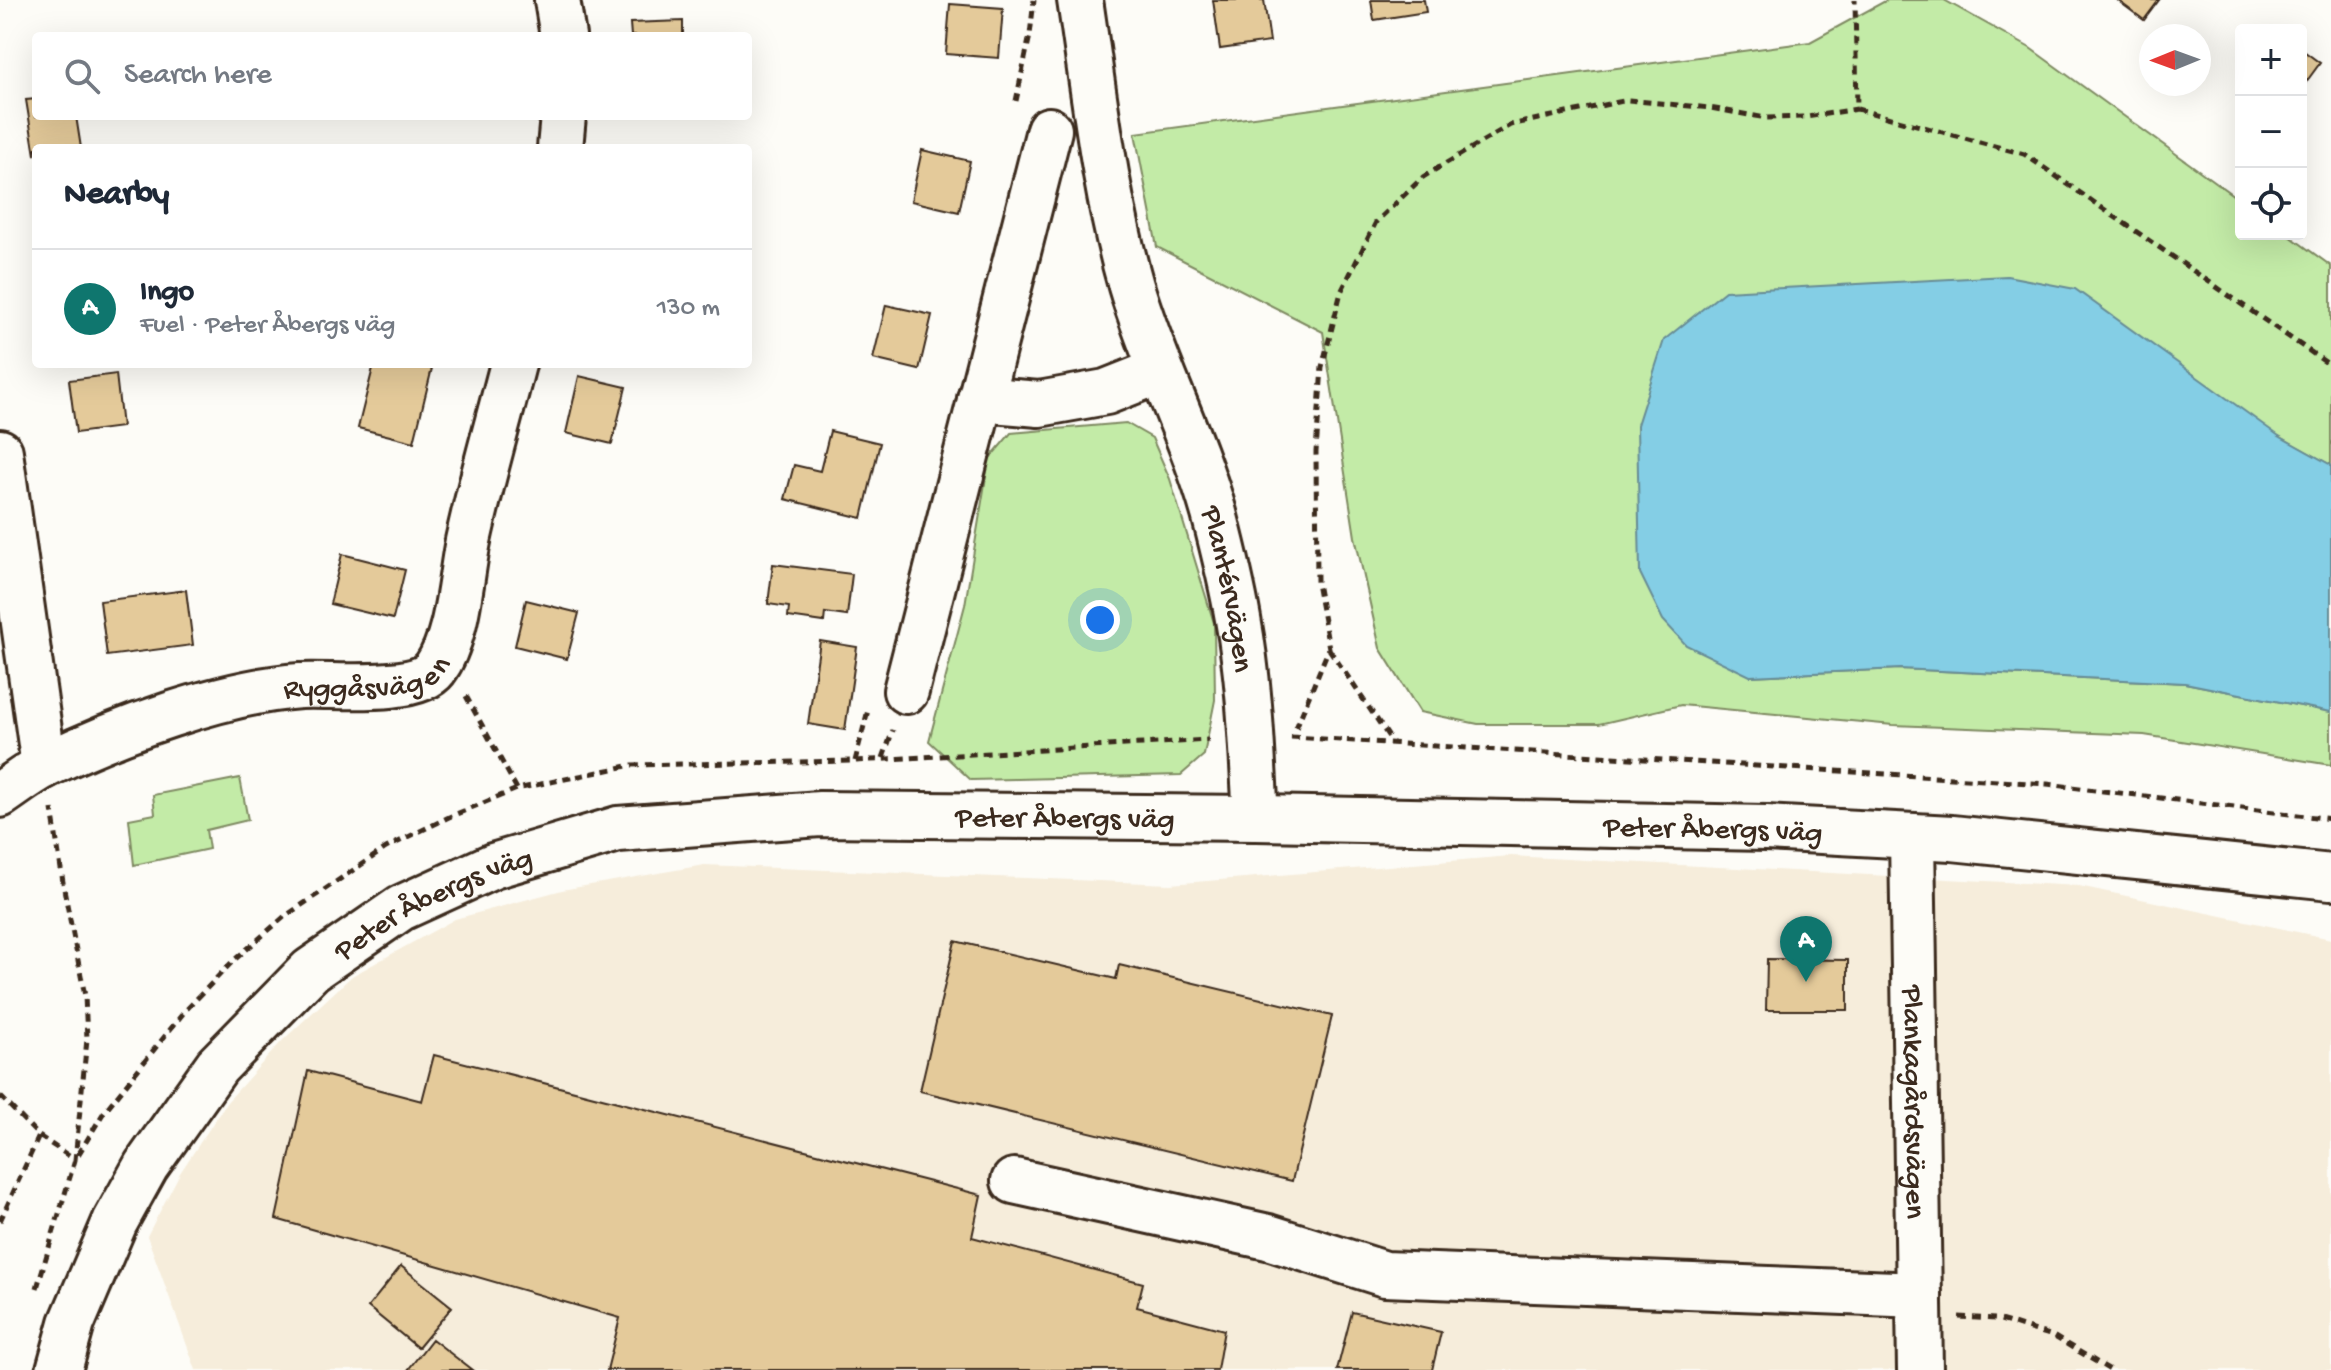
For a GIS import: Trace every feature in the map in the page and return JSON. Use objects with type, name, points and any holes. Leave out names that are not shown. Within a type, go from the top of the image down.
[{"type":"street","points":[[557,0],[562,32]]},
{"type":"street","name":"Plantérvägen","points":[[1080,0],[1118,236],[1159,371],[1185,423],[1213,512],[1238,620],[1256,818]]},
{"type":"street","points":[[560,144],[563,120]]},
{"type":"street","points":[[906,691],[1049,130]]},
{"type":"street","name":"Ryggåsvägen","points":[[0,795],[44,766],[138,727],[214,701],[297,686],[396,685],[422,680],[433,671],[448,646],[469,540],[512,368]]},
{"type":"street","points":[[980,399],[1039,404],[1106,392],[1159,371]]},
{"type":"street","points":[[0,452],[44,766]]},
{"type":"street","name":"Peter Åbergs väg","points":[[59,1370],[72,1323],[115,1222],[146,1166],[217,1066],[311,970],[401,908],[479,872],[618,829],[820,814],[1256,818],[1766,828],[1912,836],[2331,877]]},
{"type":"street","name":"Plankagårdsvägen","points":[[1912,836],[1920,1370]]},
{"type":"street","points":[[1014,1181],[1268,1237],[1385,1274],[1920,1305]]},
{"type":"path","points":[[1855,0],[1857,109]]},
{"type":"path","points":[[1393,743],[1329,648],[1317,583],[1316,452],[1322,367],[1341,292],[1376,222],[1423,177],[1510,125],[1628,100],[1710,108],[1766,118],[1807,117],[1857,109],[2024,154],[2331,366]]},
{"type":"path","points":[[1292,737],[1329,648]]},
{"type":"path","points":[[422,680],[462,690],[517,789]]},
{"type":"path","points":[[0,1096],[39,1136],[75,1160],[87,1039],[85,996],[44,766]]},
{"type":"path","points":[[0,1221],[39,1136]]},
{"type":"path","points":[[1920,1305],[1997,1319],[2053,1336],[2110,1370]]},
{"type":"shaded area","points":[[1511,856],[2079,886],[2331,939],[2331,1370],[196,1370],[147,1236],[180,1173],[227,1102],[283,1040],[352,976],[455,919],[562,890],[704,865],[1170,884]]},
{"type":"green space","points":[[1887,0],[1944,0],[2030,48],[2235,197],[2235,240],[2295,240],[2331,266],[2331,465],[2279,436],[1750,676],[1900,669],[2185,683],[2331,712],[2331,765],[2144,735],[1893,725],[1681,705],[1599,724],[1478,724],[1420,712],[1380,648],[1355,537],[1323,332],[1157,247],[1135,133],[1810,42]]},
{"type":"green space","points":[[1126,423],[1152,438],[1170,479],[1214,623],[1215,700],[1204,755],[1181,775],[971,780],[929,741],[965,605],[989,459],[1011,433]]},
{"type":"green space","points":[[240,778],[248,820],[206,830],[209,849],[134,865],[129,819],[155,814],[153,795]]},
{"type":"water","points":[[2007,276],[2075,289],[2279,436],[2331,465],[2331,712],[2185,683],[1900,669],[1750,676],[1686,645],[1663,620],[1640,573],[1637,425],[1664,340],[1725,291]]},
{"type":"building","points":[[1213,0],[1264,0],[1270,42],[1220,49]]},
{"type":"building","points":[[1371,0],[1424,0],[1426,12],[1374,20]]},
{"type":"building","points":[[2117,0],[2159,0],[2144,20]]},
{"type":"building","points":[[950,4],[1003,8],[999,58],[946,54]]},
{"type":"building","points":[[683,21],[683,32],[631,32],[630,23]]},
{"type":"building","points":[[2307,53],[2320,63],[2307,81]]},
{"type":"building","points":[[32,99],[32,120],[77,120],[80,144],[33,144],[26,100]]},
{"type":"building","points":[[922,150],[970,161],[959,212],[911,201]]},
{"type":"building","points":[[886,305],[932,315],[919,370],[873,359]]},
{"type":"building","points":[[373,368],[432,368],[414,442],[358,428]]},
{"type":"building","points":[[116,374],[122,427],[76,433],[69,380]]},
{"type":"building","points":[[579,376],[626,387],[612,444],[566,433]]},
{"type":"building","points":[[830,431],[880,443],[862,518],[785,499],[794,465],[820,471]]},
{"type":"building","points":[[342,554],[405,570],[393,619],[330,604]]},
{"type":"building","points":[[773,564],[852,574],[847,616],[825,613],[824,622],[788,617],[789,607],[768,604]]},
{"type":"building","points":[[186,590],[193,645],[107,656],[100,601]]},
{"type":"building","points":[[526,600],[579,613],[567,659],[515,646]]},
{"type":"building","points":[[820,641],[857,647],[845,730],[808,724]]},
{"type":"building","points":[[955,941],[1116,979],[1119,965],[1332,1016],[1292,1181],[920,1091]]},
{"type":"building","points":[[1767,959],[1848,960],[1848,1010],[1766,1010]]},
{"type":"building","points":[[434,1055],[981,1195],[972,1237],[1143,1283],[1137,1307],[1224,1330],[1217,1370],[607,1370],[620,1318],[276,1219],[308,1071],[422,1101]]},
{"type":"building","points":[[401,1266],[452,1307],[418,1348],[368,1307]]},
{"type":"building","points":[[1352,1312],[1441,1332],[1432,1370],[1337,1370]]},
{"type":"building","points":[[432,1339],[472,1370],[408,1370]]},
{"type":"place","name":"Ingo","points":[[1806,982]]}]
